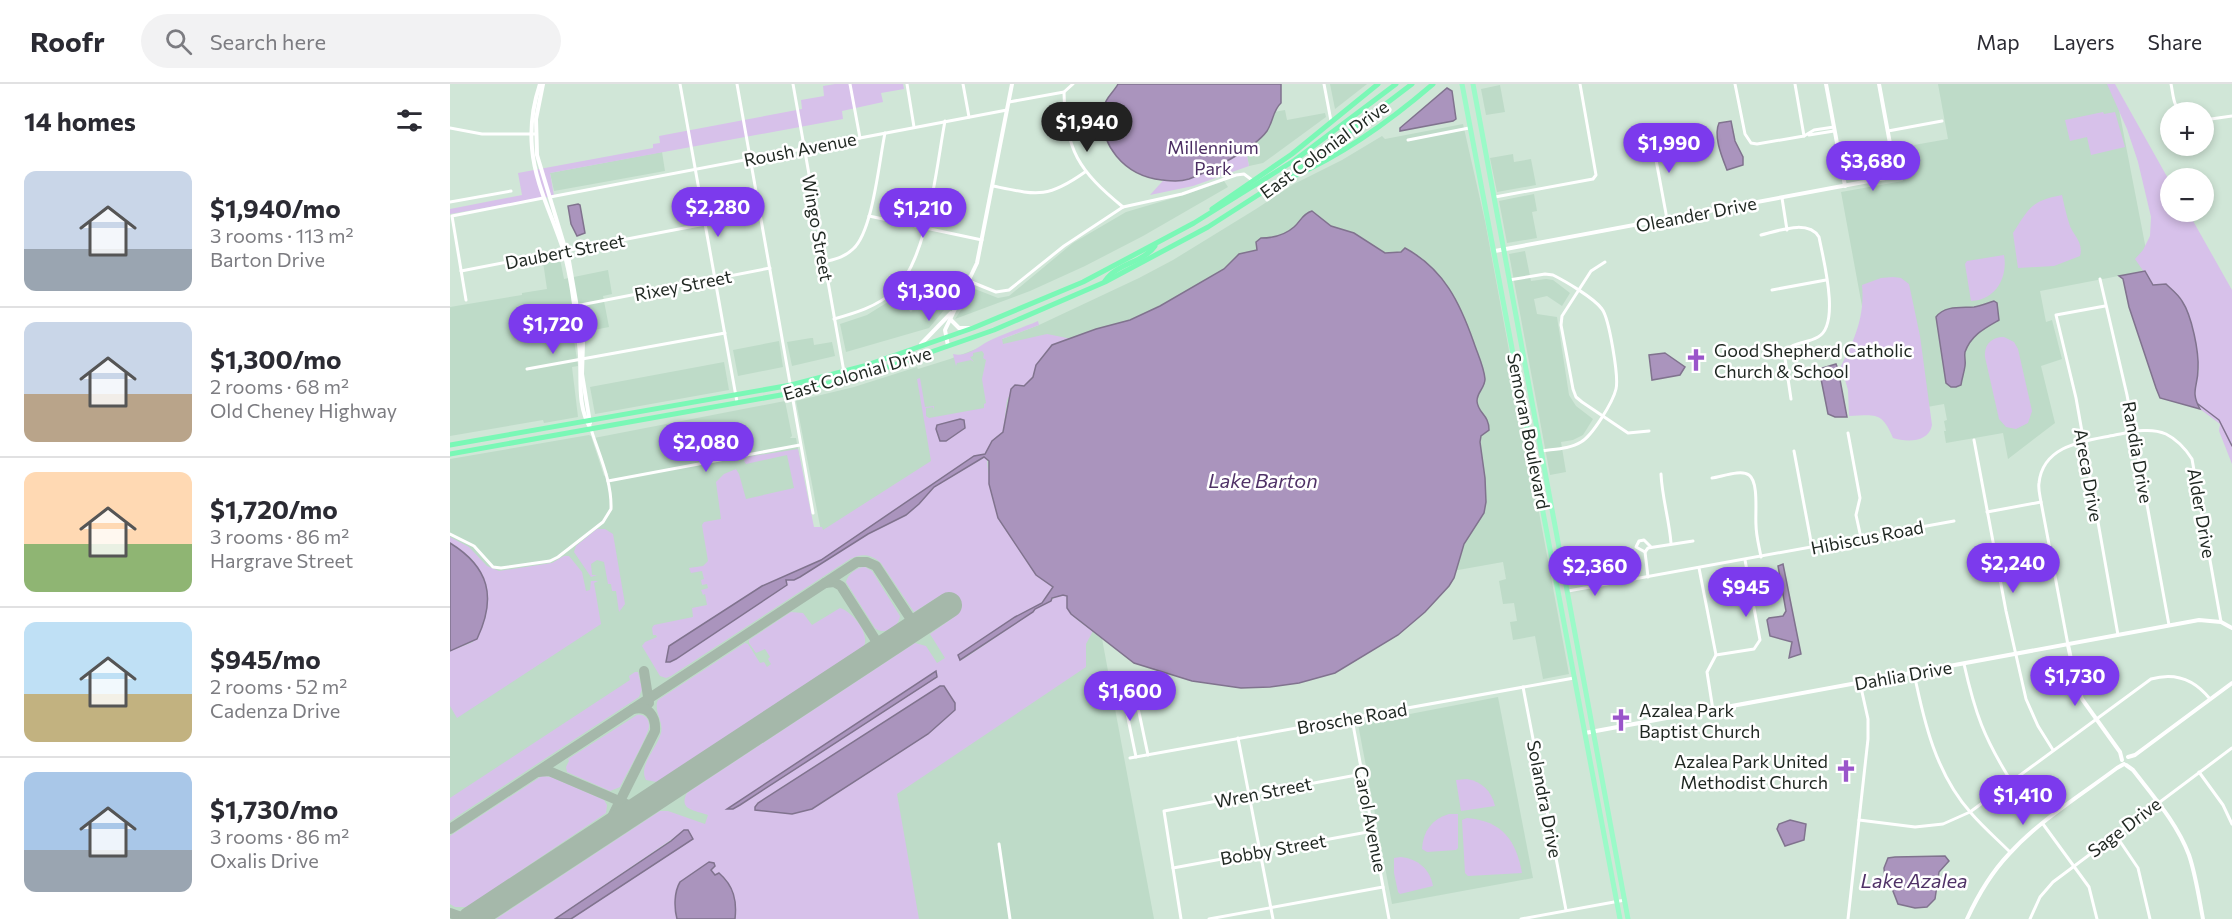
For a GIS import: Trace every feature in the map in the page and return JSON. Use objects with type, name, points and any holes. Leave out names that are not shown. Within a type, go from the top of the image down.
[{"type":"highway","points":[[1194,223],[1292,154],[1378,84]]},
{"type":"highway","name":"East Colonial Drive","points":[[450,445],[791,385],[844,372],[973,328],[1101,273],[1194,223],[1295,160],[1396,84]]},
{"type":"highway","name":"East Colonial Drive","points":[[450,454],[792,393],[865,374],[945,348],[1014,322],[1087,291],[1208,227],[1282,181],[1358,127],[1412,84]]},
{"type":"highway","points":[[1282,181],[1313,168],[1360,141],[1432,84]]},
{"type":"highway","points":[[1105,282],[1111,273],[1149,253],[1156,244]]},
{"type":"highway","points":[[1087,291],[1101,273]]},
{"type":"highway","points":[[492,446],[506,435]]},
{"type":"main road","name":"Semoran Boulevard","points":[[1462,84],[1620,919]]},
{"type":"main road","name":"Semoran Boulevard","points":[[1473,84],[1628,919]]},
{"type":"main road","points":[[1531,441],[1536,451],[1541,452]]},
{"type":"main road","points":[[1533,453],[1540,457],[1543,464]]},
{"type":"main road","points":[[1555,574],[1560,585],[1567,591]]},
{"type":"main road","points":[[1559,596],[1566,601],[1570,611]]},
{"type":"street","points":[[542,84],[534,105],[534,162],[544,198],[565,251]]},
{"type":"street","points":[[680,84],[737,404]]},
{"type":"street","points":[[737,84],[813,513]]},
{"type":"street","name":"Wingo Street","points":[[793,84],[844,372]]},
{"type":"street","points":[[850,84],[860,138]]},
{"type":"street","points":[[907,84],[914,127]]},
{"type":"street","points":[[963,84],[969,117]]},
{"type":"street","points":[[917,347],[953,310],[969,282],[982,240],[1012,84]]},
{"type":"street","points":[[1324,84],[1331,122]]},
{"type":"street","points":[[1493,197],[1593,178],[1596,175],[1580,84]]},
{"type":"street","points":[[1735,84],[1745,134],[1751,143],[1757,144],[1834,129]]},
{"type":"street","points":[[1795,84],[1804,136]]},
{"type":"street","points":[[1826,84],[1845,186]]},
{"type":"street","points":[[1879,84],[1888,131],[1942,121]]},
{"type":"street","points":[[2171,84],[2175,102]]},
{"type":"street","points":[[1009,102],[1064,92],[1072,85]]},
{"type":"street","points":[[1064,92],[1066,124],[1085,172],[1097,186],[1124,207]]},
{"type":"street","name":"Roush Avenue","points":[[461,271],[452,216],[1007,110]]},
{"type":"street","points":[[2214,119],[2232,116]]},
{"type":"street","points":[[834,319],[876,304],[893,292],[905,277],[915,259],[925,229],[945,122]]},
{"type":"street","points":[[450,128],[482,134],[534,133]]},
{"type":"street","points":[[1408,140],[1471,128]]},
{"type":"street","name":"Oleander Drive","points":[[1495,251],[1896,176],[1888,131]]},
{"type":"street","points":[[450,534],[474,546],[493,567],[501,568],[550,561],[603,522],[611,509],[608,481],[588,421],[581,361],[583,342],[565,251],[539,162],[534,133]]},
{"type":"street","points":[[1651,133],[1666,219]]},
{"type":"street","points":[[824,262],[845,256],[862,239],[869,216],[885,134]]},
{"type":"street","points":[[993,186],[1042,194],[1066,186],[1085,172]]},
{"type":"street","points":[[969,282],[996,292],[1009,290],[1064,246],[1124,207],[1182,194],[1236,175],[1244,174],[1253,181]]},
{"type":"street","points":[[450,202],[511,191]]},
{"type":"street","points":[[1782,198],[1788,230]]},
{"type":"street","points":[[869,216],[982,240]]},
{"type":"street","name":"Daubert Street","points":[[461,271],[705,224]]},
{"type":"street","points":[[1761,235],[1803,227],[1815,231],[1819,237],[1831,312],[1818,338],[1794,344],[1784,352],[1791,399]]},
{"type":"street","points":[[1605,262],[1592,271],[1577,291],[1566,308],[1561,325],[1576,397],[1628,433],[1649,431]]},
{"type":"street","name":"Rixey Street","points":[[524,316],[770,268]]},
{"type":"street","points":[[461,271],[466,300]]},
{"type":"street","points":[[1509,280],[1545,274],[1553,275],[1597,303],[1606,316],[1617,380],[1614,396],[1583,442],[1575,446],[1541,452]]},
{"type":"street","name":"Randia Drive","points":[[2100,279],[2127,395],[2169,625]]},
{"type":"street","points":[[1772,290],[1826,280]]},
{"type":"street","name":"Areca Drive","points":[[2105,306],[2056,315],[2076,398],[2118,635]]},
{"type":"street","points":[[942,339],[953,310]]},
{"type":"street","points":[[950,320],[958,328],[973,328]]},
{"type":"street","points":[[937,329],[945,348]]},
{"type":"street","points":[[527,369],[725,333]]},
{"type":"street","points":[[660,408],[662,417]]},
{"type":"street","name":"Alder Drive","points":[[2068,645],[2041,502],[2039,483],[2043,470],[2056,452],[2069,444],[2134,432],[2150,430],[2165,433],[2185,447],[2192,459],[2221,622]]},
{"type":"street","points":[[1848,433],[1860,498],[1856,515],[1861,538]]},
{"type":"street","points":[[1974,440],[2026,699],[2038,726],[2053,750]]},
{"type":"street","points":[[608,481],[801,445]]},
{"type":"street","points":[[1794,451],[1812,547]]},
{"type":"street","points":[[1712,478],[1743,473],[1749,475],[1756,499],[1756,526],[1761,557]]},
{"type":"street","points":[[1661,474],[1671,543]]},
{"type":"street","points":[[1987,512],[2041,502]]},
{"type":"street","name":"Hibiscus Road","points":[[1567,591],[1954,521]]},
{"type":"street","points":[[1645,552],[1636,547],[1639,540],[1644,540],[1651,547]]},
{"type":"street","points":[[1645,552],[1651,547],[1693,541]]},
{"type":"street","points":[[1645,552],[1648,577]]},
{"type":"street","points":[[1716,655],[1754,649],[1761,640],[1745,560]]},
{"type":"street","points":[[1699,568],[1716,655],[1707,672],[1713,710]]},
{"type":"street","name":"Dahlia Drive","points":[[1585,734],[2169,625],[2199,620],[2221,622]]},
{"type":"street","points":[[2221,622],[2232,628]]},
{"type":"street","points":[[2068,645],[2073,674],[2082,699],[2178,832],[2195,877],[2204,919]]},
{"type":"street","points":[[1964,664],[1979,723],[1991,750],[2011,781]]},
{"type":"street","points":[[1914,673],[1926,730],[1948,780],[1970,812],[2010,852]]},
{"type":"street","points":[[1119,675],[1136,757]]},
{"type":"street","points":[[1859,820],[1915,827],[1943,824],[1970,812],[2143,683],[2160,677],[2175,676],[2189,681],[2202,689],[2210,700]]},
{"type":"street","name":"Brosche Road","points":[[1130,758],[1574,678]]},
{"type":"street","points":[[1848,919],[1868,739],[1868,719],[1860,683]]},
{"type":"street","points":[[1967,919],[1986,884],[2010,852],[2043,824],[2232,683]]},
{"type":"street","points":[[1133,684],[1148,755]]},
{"type":"street","name":"Solandra Drive","points":[[1523,687],[1566,910]]},
{"type":"street","points":[[1126,708],[1137,706]]},
{"type":"street","name":"Carol Avenue","points":[[1352,719],[1389,919]]},
{"type":"street","points":[[1238,738],[1273,919]]},
{"type":"street","name":"Sage Drive","points":[[2030,919],[2040,897],[2073,865],[2232,748]]},
{"type":"street","points":[[2199,772],[2223,805],[2232,824]]},
{"type":"street","name":"Wren Street","points":[[1173,868],[1164,811],[1362,774]]},
{"type":"street","points":[[2043,824],[2089,887],[2097,919]]},
{"type":"street","name":"Bobby Street","points":[[1173,868],[1373,831]]},
{"type":"street","points":[[2115,834],[2138,868],[2150,919]]},
{"type":"street","points":[[999,844],[1010,919]]},
{"type":"street","points":[[1173,868],[1181,919]]},
{"type":"street","points":[[1209,919],[1383,887]]},
{"type":"street","points":[[1521,919],[1624,900]]},
{"type":"shaded area","points":[[1330,84],[1367,84],[1335,109]]},
{"type":"shaded area","points":[[1938,84],[2114,84],[2150,270],[2040,291],[2046,322],[2052,320],[2062,359],[2041,366],[2055,423],[2008,459],[2003,433],[1946,443],[1944,421],[1947,420],[1944,404],[1882,415],[1841,192],[1903,181],[1897,148],[1948,139]]},
{"type":"shaded area","points":[[1500,85],[1505,112],[1486,115],[1481,89]]},
{"type":"shaded area","points":[[1285,110],[1287,120],[1325,113],[1326,117],[1263,163],[1249,166],[1240,118]]},
{"type":"shaded area","points":[[1463,124],[1485,221],[1569,674],[1543,679],[1535,636],[1513,640],[1510,622],[1517,621],[1514,603],[1503,604],[1499,581],[1506,579],[1503,562],[1329,593],[1088,563],[1154,919],[450,919],[450,459],[589,435],[604,476],[609,474],[606,473],[594,438],[785,401],[792,436],[790,438],[796,438],[813,532],[821,531],[796,401],[950,359],[1039,325],[1173,260],[1294,184],[1342,160],[1382,136],[1385,139]]},
{"type":"shaded area","points":[[662,152],[665,171],[554,191],[550,173]]},
{"type":"shaded area","points":[[1513,154],[1514,162],[1531,159],[1536,185],[1497,192],[1490,158]]},
{"type":"shaded area","points":[[1224,181],[1228,187],[1085,266],[1030,291],[955,319],[975,289],[998,298],[1009,296],[1073,243],[1126,212]]},
{"type":"shaded area","points":[[1534,194],[1537,211],[1532,212],[1537,238],[1507,243],[1499,201]]},
{"type":"shaded area","points":[[1525,251],[1531,281],[1553,280],[1570,293],[1562,306],[1547,296],[1534,299],[1537,314],[1557,317],[1569,395],[1576,406],[1593,419],[1583,435],[1561,442],[1566,472],[1550,475],[1509,254]]},
{"type":"shaded area","points":[[560,259],[564,279],[608,270],[612,294],[603,296],[609,327],[573,334],[578,366],[572,367],[578,417],[544,423],[543,420],[450,436],[450,307],[547,289],[543,262]]},
{"type":"shaded area","points":[[929,290],[949,304],[929,328],[846,352],[840,324],[867,315],[896,297],[911,312]]},
{"type":"shaded area","points":[[813,338],[814,345],[832,342],[835,356],[792,366],[787,342]]},
{"type":"shaded area","points":[[779,341],[783,367],[738,376],[733,350]]},
{"type":"shaded area","points":[[724,362],[729,390],[595,414],[590,387]]},
{"type":"shaded area","points":[[1498,697],[1533,878],[1392,904],[1358,724]]},
{"type":"green space","points":[[903,84],[904,89],[881,93],[883,102],[842,111],[843,119],[550,173],[554,196],[450,214],[450,209],[522,195],[518,173],[653,148],[653,144],[660,143],[659,136],[802,109],[801,100],[824,96],[823,86]]},
{"type":"green space","points":[[2107,84],[2115,84],[2162,168],[2160,168],[2160,222],[2194,222],[2232,290],[2232,464],[2219,431],[2220,424],[2200,409],[2193,394],[2199,370],[2193,334],[2182,300],[2153,285],[2135,259],[2150,236],[2151,217],[2138,162],[2127,129]]},
{"type":"green space","points":[[2103,112],[2104,114],[2115,112],[2125,147],[2091,155],[2087,137],[2070,141],[2065,120]]},
{"type":"green space","name":"Millennium Park","points":[[1242,128],[1249,166],[1193,186],[1150,195],[1199,141]]},
{"type":"green space","points":[[2062,195],[2070,227],[2080,246],[2080,256],[2054,266],[2018,268],[2013,233],[2032,206]]},
{"type":"green space","points":[[2004,255],[2004,271],[1998,286],[1980,300],[1971,301],[1965,264],[1967,261]]},
{"type":"green space","points":[[1881,278],[1901,278],[1909,284],[1920,336],[1932,425],[1926,435],[1916,440],[1893,438],[1885,423],[1877,416],[1849,416],[1848,390],[1841,366],[1858,327],[1862,307],[1862,285]]},
{"type":"green space","points":[[1038,321],[1039,325],[1002,339],[1003,344],[1047,334],[1072,339],[1036,365],[1033,377],[1024,386],[1015,385],[1007,400],[1003,433],[992,441],[987,454],[993,489],[1009,528],[1037,575],[1053,587],[1042,603],[1015,617],[986,637],[962,660],[1035,609],[1058,596],[1067,596],[1071,613],[1093,631],[1086,644],[1086,667],[897,794],[919,919],[735,919],[736,910],[710,870],[680,882],[675,900],[677,919],[571,919],[693,839],[681,833],[555,919],[496,919],[660,811],[668,811],[705,824],[708,815],[686,806],[687,793],[915,643],[926,646],[937,663],[945,658],[930,634],[957,615],[943,594],[914,612],[881,563],[866,555],[850,559],[671,676],[666,678],[660,676],[642,646],[645,642],[657,637],[653,635],[654,625],[693,617],[692,608],[707,605],[705,594],[703,595],[701,590],[708,588],[707,584],[702,585],[701,580],[704,579],[702,571],[691,573],[689,568],[703,566],[708,561],[702,525],[704,522],[721,519],[716,482],[724,474],[736,469],[746,499],[794,488],[787,455],[746,464],[744,461],[747,457],[798,449],[814,527],[822,527],[823,530],[931,461],[917,379],[920,378],[925,407],[934,406],[934,410],[933,407],[926,408],[926,416],[929,418],[984,408],[986,403],[982,379],[986,360],[983,358],[984,354],[982,351],[973,353],[970,357],[974,362],[971,360],[957,363],[956,366],[953,354],[964,354],[993,339]],"holes":[[[936,672],[937,677],[740,805],[728,809]],[[940,686],[875,767],[812,809],[758,803]]]},
{"type":"green space","points":[[2004,337],[2014,342],[2018,349],[2032,411],[2028,423],[2016,429],[2006,427],[1999,419],[1985,357],[1986,348],[1990,342]]},
{"type":"green space","points":[[597,529],[605,529],[613,534],[625,604],[619,612],[616,591],[612,591],[611,584],[608,584],[604,562],[597,560],[591,564],[592,575],[597,575],[591,577],[574,552],[576,546]]},
{"type":"green space","points":[[450,537],[469,547],[487,566],[499,571],[552,563],[564,556],[569,556],[582,572],[586,591],[590,590],[591,581],[598,581],[594,583],[601,624],[457,718],[450,706],[450,651],[473,642],[479,572],[472,559],[450,543]]},
{"type":"green space","points":[[865,567],[872,571],[900,616],[897,624],[887,631],[875,628],[846,582],[853,572]]},
{"type":"green space","points":[[840,608],[849,613],[862,629],[864,646],[657,782],[646,780],[644,769],[662,729],[657,708],[658,700],[745,643],[760,663],[764,662],[767,667],[771,664],[765,649],[756,653],[749,640],[791,612],[803,613],[812,625]]},
{"type":"green space","points":[[638,672],[642,689],[639,697],[450,821],[450,798],[630,680],[629,676]]},
{"type":"green space","points":[[637,715],[647,719],[648,731],[620,787],[610,791],[567,772],[568,759]]},
{"type":"green space","points":[[542,776],[551,777],[604,800],[607,805],[606,813],[467,907],[455,907],[450,904],[450,836]]},
{"type":"green space","points":[[1467,779],[1485,788],[1491,795],[1495,806],[1461,811],[1456,780]]},
{"type":"green space","points":[[1449,814],[1458,814],[1458,848],[1427,852],[1422,849],[1426,831],[1438,819]]},
{"type":"green space","points":[[1467,818],[1490,823],[1506,835],[1516,851],[1522,873],[1468,876],[1465,873],[1462,820]]},
{"type":"green space","points":[[1394,858],[1413,860],[1422,866],[1433,886],[1400,894],[1394,873]]},
{"type":"water","points":[[1118,84],[1281,84],[1281,103],[1267,131],[1242,152],[1189,179],[1162,180],[1136,172],[1116,156],[1110,146],[1103,121],[1104,107]]},
{"type":"water","points":[[1447,88],[1452,91],[1456,119],[1400,131],[1400,128]]},
{"type":"water","points":[[1731,121],[1735,141],[1743,157],[1743,165],[1727,170],[1719,147],[1717,128],[1719,123]]},
{"type":"water","points":[[578,204],[585,233],[577,236],[571,224],[568,206]]},
{"type":"water","name":"Lake Barton","points":[[1312,211],[1331,226],[1354,233],[1385,253],[1401,252],[1405,248],[1430,266],[1449,288],[1463,314],[1484,374],[1485,382],[1477,401],[1489,425],[1489,430],[1481,436],[1480,442],[1485,478],[1484,513],[1464,544],[1454,578],[1449,586],[1425,612],[1398,635],[1335,673],[1299,683],[1241,688],[1192,681],[1134,663],[1071,614],[1067,608],[1067,596],[1063,595],[1052,598],[1051,601],[1035,609],[960,660],[958,655],[1015,617],[1042,603],[1053,587],[1036,575],[998,518],[989,484],[989,461],[984,457],[934,487],[906,515],[868,534],[800,577],[786,580],[787,585],[676,659],[666,662],[669,646],[762,586],[821,560],[974,456],[985,454],[992,441],[1003,432],[1011,389],[1015,385],[1024,386],[1033,377],[1036,365],[1052,345],[1096,329],[1130,320],[1160,306],[1224,269],[1239,254],[1257,250],[1256,242],[1261,238],[1279,236],[1287,232]]},
{"type":"water","points":[[2145,271],[2153,285],[2166,284],[2186,308],[2197,353],[2198,375],[2195,398],[2200,409],[2160,398],[2156,388],[2129,307],[2123,279],[2119,276]]},
{"type":"water","points":[[1994,301],[1997,303],[1999,320],[1971,341],[1965,352],[1961,385],[1951,387],[1946,383],[1936,317],[1949,309],[1974,307]]},
{"type":"water","points":[[1665,353],[1685,367],[1680,375],[1652,380],[1649,355]]},
{"type":"water","points":[[1836,364],[1847,417],[1835,417],[1828,414],[1819,369]]},
{"type":"water","points":[[964,420],[965,428],[946,441],[940,441],[937,425]]},
{"type":"water","points":[[450,543],[463,552],[481,573],[488,596],[487,610],[477,639],[450,651]]},
{"type":"water","points":[[1783,564],[1801,654],[1789,658],[1792,642],[1770,636],[1767,620],[1783,616],[1786,611],[1778,566]]},
{"type":"water","points":[[936,671],[937,677],[740,805],[727,809]]},
{"type":"water","points":[[940,686],[944,686],[955,703],[955,710],[928,734],[812,809],[792,814],[755,810],[758,803]]},
{"type":"water","points":[[1790,820],[1806,824],[1804,840],[1785,846],[1777,829],[1779,824]]},
{"type":"water","points":[[684,830],[688,830],[693,839],[571,919],[555,919],[671,841]]},
{"type":"water","name":"Lake Azalea","points":[[1945,856],[1949,861],[1939,872],[1935,899],[1927,907],[1915,908],[1898,904],[1891,886],[1885,880],[1884,868],[1888,858]]},
{"type":"water","points":[[709,862],[714,863],[715,866],[711,870],[715,875],[719,873],[731,889],[735,900],[735,919],[677,919],[675,900],[680,882]]},
{"type":"waterway","points":[[2198,404],[2219,420],[2232,446]]},
{"type":"taxiway","points":[[450,829],[857,562],[867,562],[876,566],[916,627]]},
{"type":"taxiway","points":[[825,583],[834,582],[841,586],[882,650]]},
{"type":"taxiway","points":[[644,671],[649,703]]},
{"type":"taxiway","points":[[597,836],[608,825],[655,731],[650,713],[643,709],[633,709]]},
{"type":"taxiway","points":[[538,772],[549,771],[631,806],[652,800]]},
{"type":"taxiway","points":[[450,913],[464,918],[476,916]]},
{"type":"runway","points":[[471,919],[949,605]]},
{"type":"place","name":"Good Shepherd Catholic Church & School","points":[[1696,360]]},
{"type":"place","name":"Azalea Park Baptist Church","points":[[1621,720]]},
{"type":"place","name":"Azalea Park United Methodist Church","points":[[1846,771]]}]
